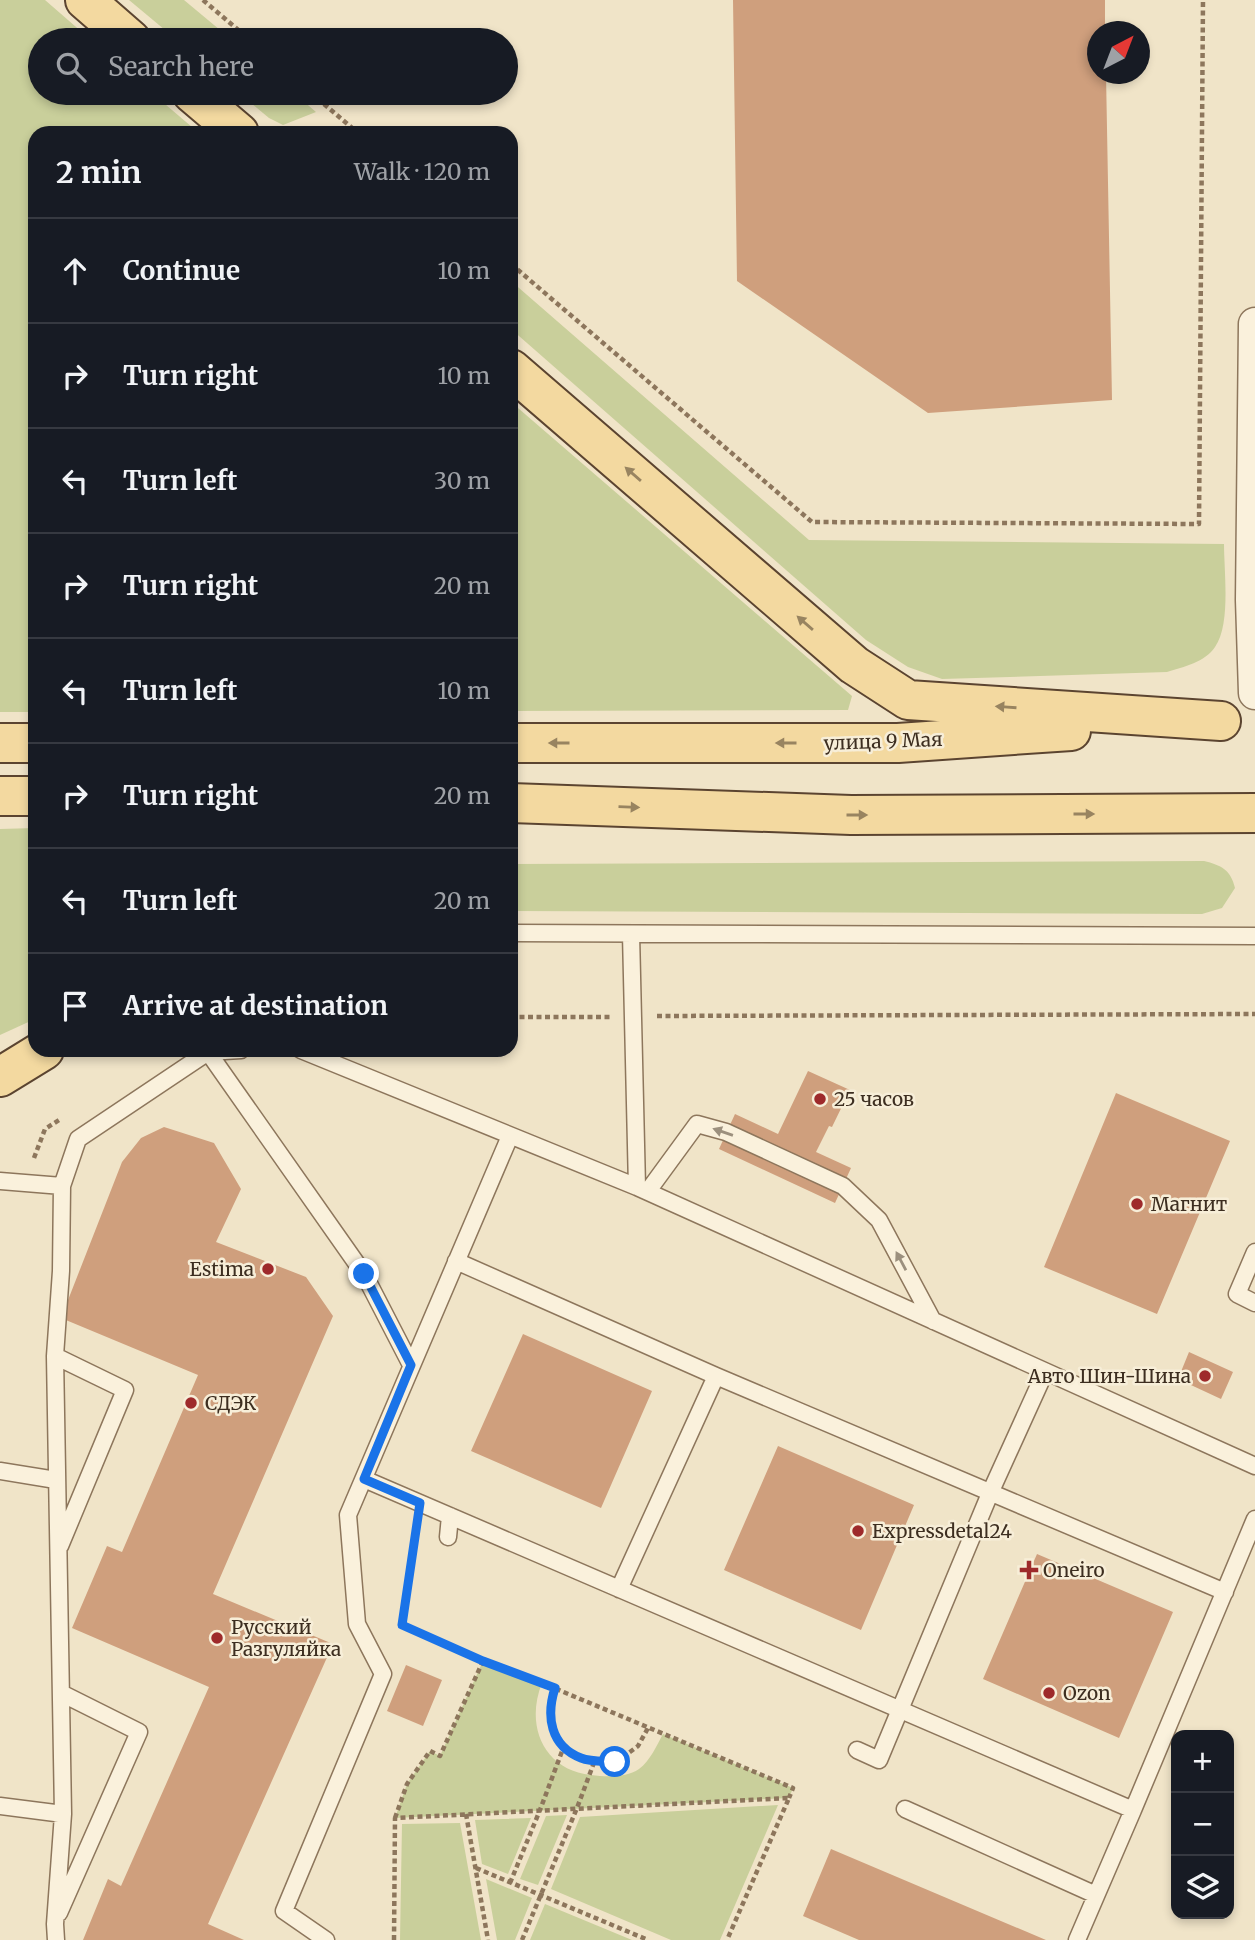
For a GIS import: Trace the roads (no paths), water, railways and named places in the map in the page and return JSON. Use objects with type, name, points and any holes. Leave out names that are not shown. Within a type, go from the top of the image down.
[{"type":"main road","points":[[85,0],[117,28]]},
{"type":"main road","points":[[206,105],[231,126]]},
{"type":"main road","points":[[518,375],[854,665],[908,700],[1238,721]]},
{"type":"main road","name":"улица 9 Мая","points":[[518,743],[898,743],[1238,721]]},
{"type":"main road","points":[[0,743],[28,743]]},
{"type":"main road","points":[[0,796],[28,796]]},
{"type":"main road","points":[[518,803],[851,815],[1255,813]]},
{"type":"main road","points":[[518,817],[561,804]]},
{"type":"main road","points":[[0,1077],[33,1057]]},
{"type":"street","points":[[1255,324],[1255,693]]},
{"type":"lane","points":[[518,933],[1255,936]]},
{"type":"lane","points":[[631,934],[643,1189]]},
{"type":"lane","points":[[55,1932],[63,1814],[55,1356],[61,1271],[62,1186],[78,1139],[201,1057]]},
{"type":"lane","points":[[212,1057],[364,1274],[411,1365]]},
{"type":"lane","points":[[318,1057],[643,1189],[1255,1466]]},
{"type":"lane","points":[[643,1189],[697,1124],[726,1132],[843,1186],[879,1220],[933,1321]]},
{"type":"lane","points":[[326,1940],[284,1912],[383,1674],[357,1624],[348,1515],[510,1136]]},
{"type":"lane","points":[[0,1181],[62,1186]]},
{"type":"lane","points":[[1255,1252],[1237,1294],[1255,1303]]},
{"type":"lane","points":[[456,1261],[716,1376],[1225,1592]]},
{"type":"lane","points":[[55,1356],[125,1390],[59,1550]]},
{"type":"lane","points":[[857,1751],[879,1760],[991,1491],[1045,1372]]},
{"type":"lane","points":[[619,1589],[716,1376]]},
{"type":"lane","points":[[0,1471],[56,1480]]},
{"type":"lane","points":[[364,1479],[1133,1810]]},
{"type":"lane","points":[[448,1536],[450,1516]]},
{"type":"lane","points":[[1077,1940],[1255,1519]]},
{"type":"lane","points":[[55,1932],[139,1732],[61,1693]]},
{"type":"lane","points":[[0,1806],[63,1814]]},
{"type":"lane","points":[[905,1809],[1096,1895]]},
{"type":"place","name":"25 часов","points":[[820,1099]]},
{"type":"place","name":"Магнит","points":[[1137,1204]]},
{"type":"place","name":"Estima","points":[[268,1269]]},
{"type":"place","name":"Авто Шин-Шина","points":[[1205,1376]]},
{"type":"place","name":"СДЭК","points":[[191,1403]]},
{"type":"place","name":"Expressdetal24","points":[[858,1531]]},
{"type":"place","name":"Oneiro","points":[[1029,1570]]},
{"type":"place","name":"Русский Разгуляйка","points":[[217,1638]]},
{"type":"place","name":"Ozon","points":[[1049,1693]]}]
